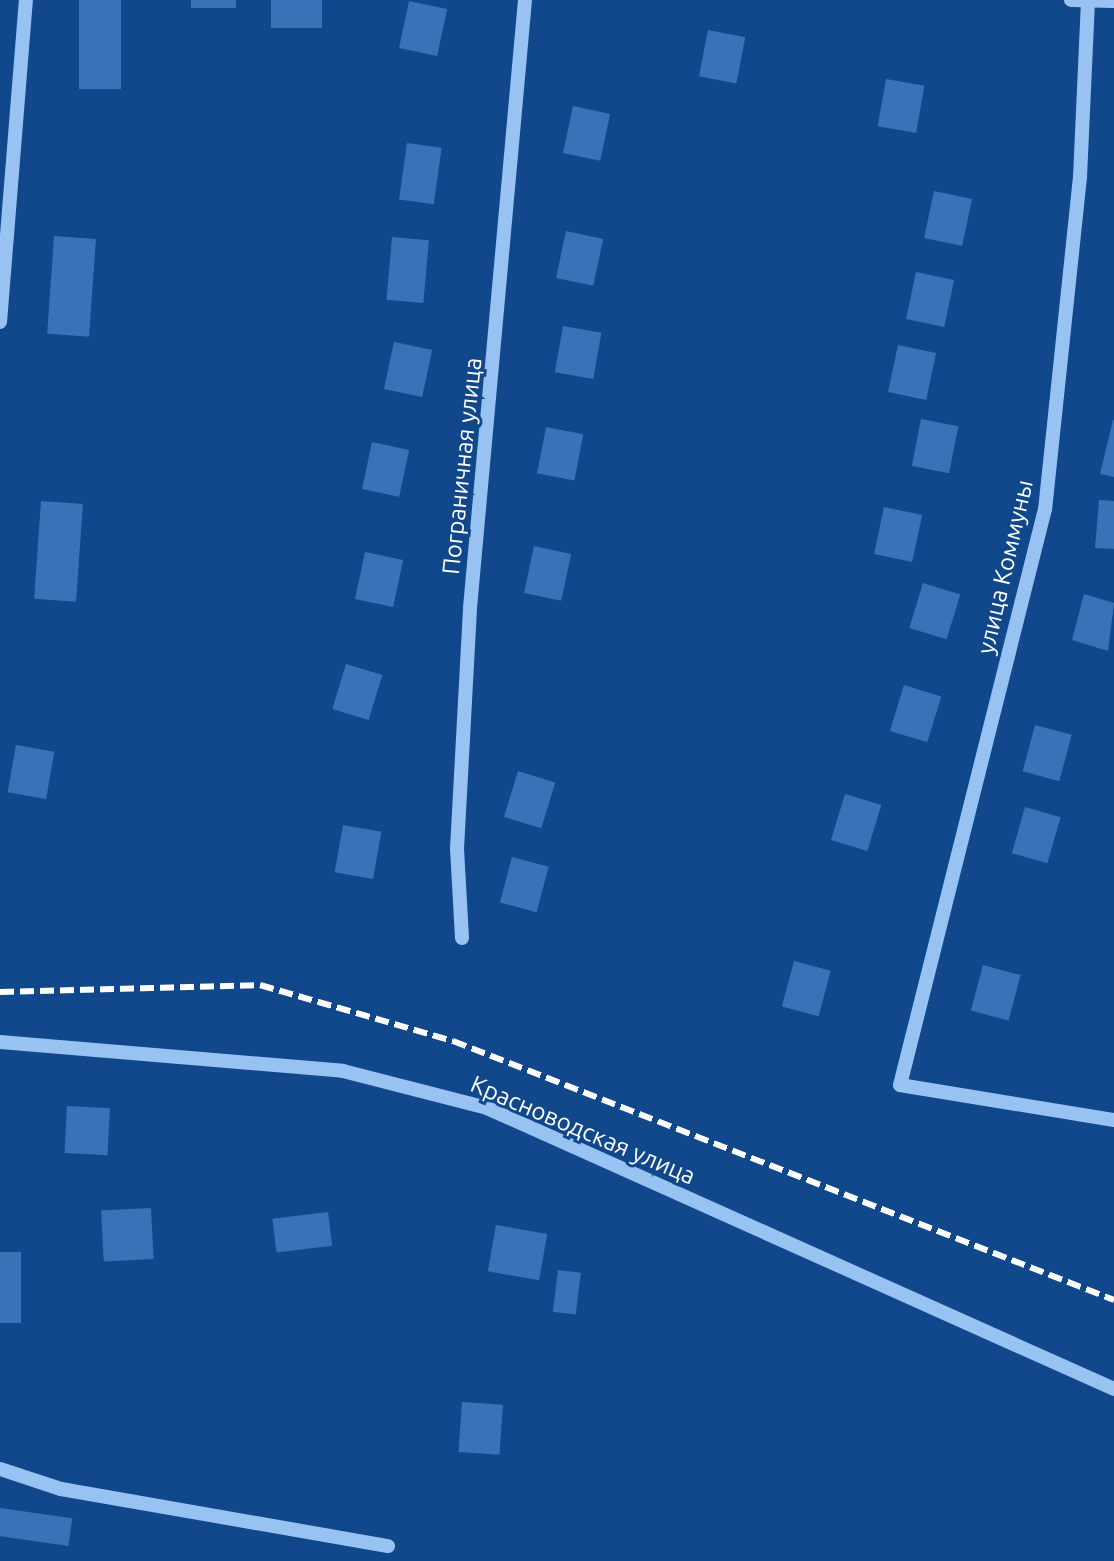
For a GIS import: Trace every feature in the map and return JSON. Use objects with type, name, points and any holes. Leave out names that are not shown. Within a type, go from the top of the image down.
[{"type":"street","points":[[0,322],[26,0]]},
{"type":"street","name":"Пограничная улица","points":[[462,938],[457,849],[470,608],[525,0]]},
{"type":"street","points":[[1071,0],[1114,1]]},
{"type":"street","name":"улица Коммуны","points":[[1088,1],[1080,177],[1045,509],[900,1085],[1114,1120]]},
{"type":"street","name":"Красноводская улица","points":[[0,1042],[343,1071],[487,1108],[1114,1389]]},
{"type":"street","points":[[0,1469],[61,1489],[388,1546]]},
{"type":"building","points":[[79,0],[121,0],[121,89],[79,89]]},
{"type":"building","points":[[191,0],[236,0],[236,8],[191,8]]},
{"type":"building","points":[[271,0],[322,0],[322,28],[271,28]]},
{"type":"building","points":[[409,1],[447,9],[437,56],[399,48]]},
{"type":"building","points":[[708,30],[745,37],[736,83],[699,76]]},
{"type":"building","points":[[886,79],[924,86],[916,133],[878,126]]},
{"type":"building","points":[[573,106],[610,114],[600,161],[563,153]]},
{"type":"building","points":[[407,143],[442,148],[434,204],[399,199]]},
{"type":"building","points":[[934,191],[972,199],[962,246],[924,238]]},
{"type":"building","points":[[566,231],[603,239],[593,286],[556,278]]},
{"type":"building","points":[[54,236],[96,239],[89,337],[47,334]]},
{"type":"building","points":[[392,237],[429,240],[423,303],[387,300]]},
{"type":"building","points":[[916,272],[954,280],[944,327],[906,319]]},
{"type":"building","points":[[563,326],[601,333],[593,379],[555,372]]},
{"type":"building","points":[[394,342],[432,350],[422,397],[384,389]]},
{"type":"building","points":[[898,345],[936,353],[926,400],[888,392]]},
{"type":"building","points":[[921,419],[958,426],[949,473],[912,466]]},
{"type":"building","points":[[1114,420],[1114,477],[1100,474]]},
{"type":"building","points":[[546,427],[583,434],[574,480],[537,473]]},
{"type":"building","points":[[372,442],[409,450],[399,497],[362,489]]},
{"type":"building","points":[[1099,500],[1114,501],[1114,549],[1095,548]]},
{"type":"building","points":[[41,501],[83,504],[76,602],[34,599]]},
{"type":"building","points":[[884,507],[922,515],[912,562],[874,554]]},
{"type":"building","points":[[534,546],[571,554],[561,601],[524,593]]},
{"type":"building","points":[[365,552],[403,560],[393,607],[355,599]]},
{"type":"building","points":[[923,583],[960,594],[947,639],[909,628]]},
{"type":"building","points":[[1084,594],[1114,603],[1108,651],[1072,640]]},
{"type":"building","points":[[346,664],[382,675],[369,720],[332,709]]},
{"type":"building","points":[[904,685],[941,696],[927,742],[890,731]]},
{"type":"building","points":[[1035,725],[1072,735],[1059,781],[1023,771]]},
{"type":"building","points":[[16,745],[54,752],[46,799],[8,792]]},
{"type":"building","points":[[518,771],[555,782],[541,828],[504,817]]},
{"type":"building","points":[[845,794],[881,805],[867,851],[831,840]]},
{"type":"building","points":[[1025,807],[1061,817],[1047,863],[1012,853]]},
{"type":"building","points":[[343,825],[381,832],[373,879],[335,872]]},
{"type":"building","points":[[512,857],[549,867],[537,912],[500,902]]},
{"type":"building","points":[[794,961],[831,971],[819,1016],[782,1006]]},
{"type":"building","points":[[983,965],[1021,975],[1009,1020],[971,1010]]},
{"type":"building","points":[[67,1106],[110,1108],[107,1155],[65,1153]]},
{"type":"building","points":[[151,1208],[154,1259],[104,1262],[101,1211]]},
{"type":"building","points":[[328,1212],[332,1246],[277,1253],[272,1219]]},
{"type":"building","points":[[496,1225],[547,1234],[539,1280],[488,1271]]},
{"type":"building","points":[[0,1252],[21,1252],[21,1323],[0,1323]]},
{"type":"building","points":[[558,1270],[581,1273],[576,1314],[553,1312]]},
{"type":"building","points":[[462,1402],[503,1405],[499,1455],[459,1452]]},
{"type":"building","points":[[0,1508],[72,1518],[68,1546],[0,1536]]},
{"type":"railway","points":[[0,992],[260,985],[453,1041],[1114,1300]]}]
